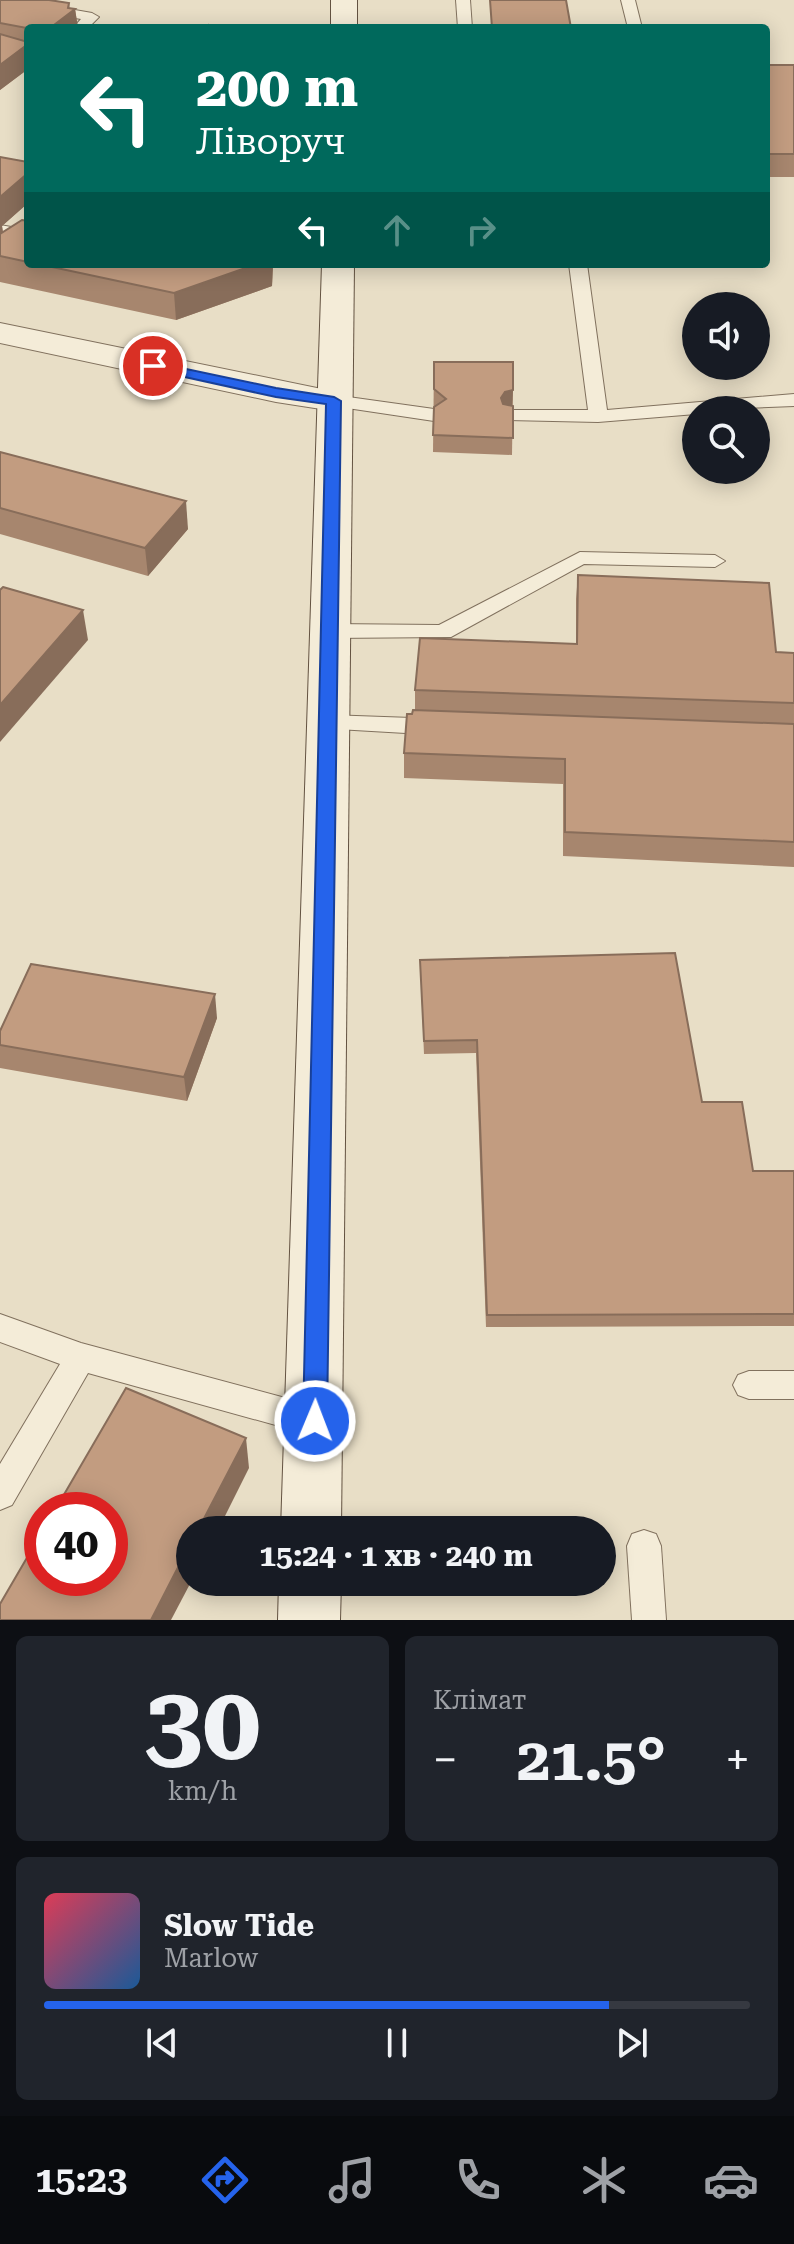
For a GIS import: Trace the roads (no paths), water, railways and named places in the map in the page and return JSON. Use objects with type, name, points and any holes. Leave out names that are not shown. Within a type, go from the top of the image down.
[{"type":"street","points":[[344,0],[344,24]]},
{"type":"street","points":[[312,1516],[338,268]]},
{"type":"street","points":[[0,333],[276,392],[334,401]]},
{"type":"street","points":[[309,1620],[310,1596]]},
{"type":"lane","points":[[463,0],[465,24]]},
{"type":"lane","points":[[628,0],[634,24]]},
{"type":"lane","points":[[0,1],[92,17],[84,24]]},
{"type":"lane","points":[[0,230],[24,234]]},
{"type":"lane","points":[[9,249],[24,237]]},
{"type":"lane","points":[[579,268],[598,416]]},
{"type":"lane","points":[[512,416],[598,416],[794,400]]},
{"type":"lane","points":[[334,401],[434,415]]},
{"type":"lane","points":[[329,631],[443,632],[580,558],[715,561]]},
{"type":"lane","points":[[328,723],[468,727]]},
{"type":"lane","points":[[0,1328],[81,1357],[315,1421]]},
{"type":"lane","points":[[0,1494],[81,1357]]},
{"type":"lane","points":[[749,1385],[794,1385]]},
{"type":"lane","points":[[644,1546],[649,1620]]}]
